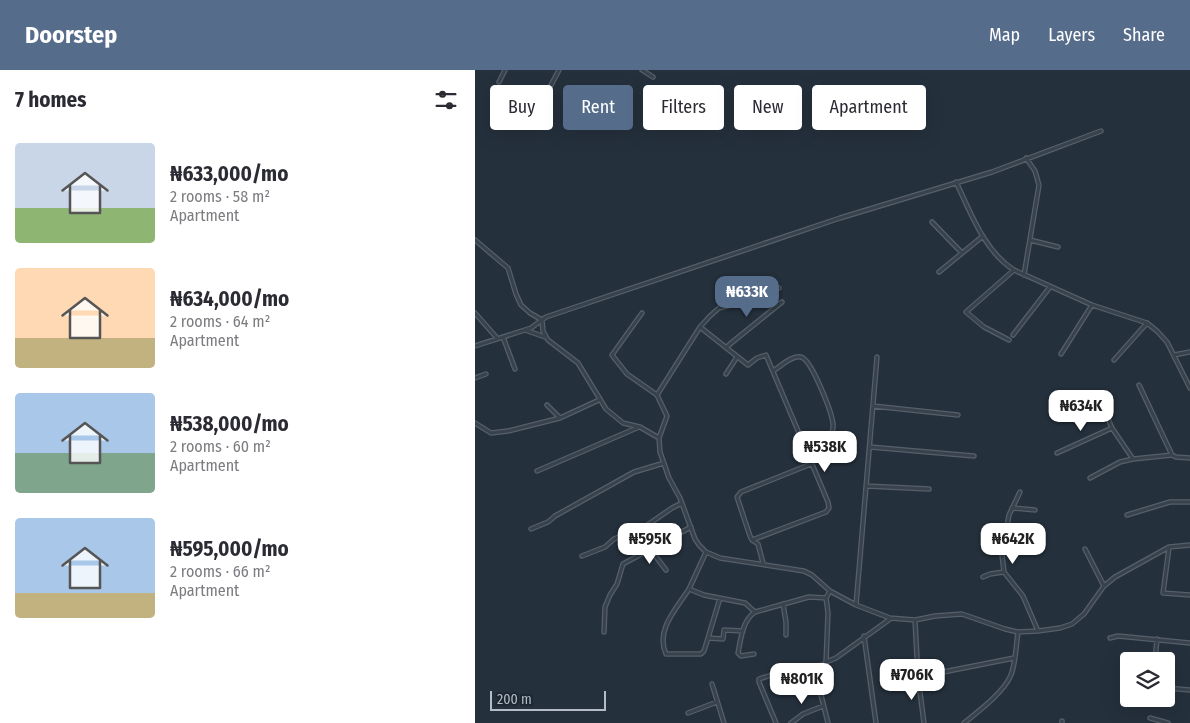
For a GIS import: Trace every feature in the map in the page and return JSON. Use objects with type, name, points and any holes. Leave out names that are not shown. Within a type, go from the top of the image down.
[{"type":"street","points":[[499,82],[505,70]]},
{"type":"street","points":[[552,85],[559,70]]},
{"type":"street","points":[[642,70],[653,78]]},
{"type":"street","points":[[475,346],[531,328],[546,317],[840,218],[992,172],[1101,131]]},
{"type":"street","points":[[1024,275],[1039,185],[1035,172],[1026,158]]},
{"type":"street","points":[[956,182],[983,236],[999,258],[1014,270],[1049,287],[1092,305],[1147,323],[1167,342],[1190,388]]},
{"type":"street","points":[[932,222],[962,253]]},
{"type":"street","points":[[939,272],[983,236]]},
{"type":"street","points":[[475,240],[508,268],[521,306],[542,320]]},
{"type":"street","points":[[1030,240],[1058,247]]},
{"type":"street","points":[[1009,340],[984,327],[965,312],[1014,270]]},
{"type":"street","points":[[1013,335],[1049,287]]},
{"type":"street","points":[[657,395],[700,327],[719,308],[751,300],[779,288]]},
{"type":"street","points":[[726,348],[782,302]]},
{"type":"street","points":[[1061,354],[1092,305]]},
{"type":"street","points":[[475,313],[497,338]]},
{"type":"street","points":[[642,314],[612,355],[627,374],[657,395],[667,416],[659,438],[660,452],[669,478],[683,503],[695,539],[706,552],[721,558],[804,571],[812,575],[830,591],[857,605],[890,618],[915,620],[962,614],[1018,632],[1066,627],[1079,620],[1115,576],[1169,547],[1190,545]]},
{"type":"street","points":[[542,320],[545,337]]},
{"type":"street","points":[[1114,360],[1147,323]]},
{"type":"street","points":[[700,327],[748,365],[757,358],[766,355],[828,502],[829,508],[826,512],[752,540]]},
{"type":"street","points":[[525,330],[545,337],[578,363],[599,400],[606,409],[623,423],[640,426],[659,438]]},
{"type":"street","points":[[503,337],[515,369]]},
{"type":"street","points":[[1174,355],[1190,352]]},
{"type":"street","points":[[726,374],[737,357]]},
{"type":"street","points":[[773,370],[799,357],[804,358],[808,362],[821,388],[833,424],[831,434],[833,439]]},
{"type":"street","points":[[857,605],[877,357]]},
{"type":"street","points":[[475,378],[487,374]]},
{"type":"street","points":[[1139,385],[1172,456]]},
{"type":"street","points":[[1055,411],[1071,402],[1096,397],[1100,400],[1112,428],[1133,459]]},
{"type":"street","points":[[475,424],[488,431],[495,432],[522,428],[560,418],[599,400]]},
{"type":"street","points":[[547,404],[560,418]]},
{"type":"street","points":[[873,406],[958,416]]},
{"type":"street","points":[[537,471],[640,426]]},
{"type":"street","points":[[1057,453],[1112,428]]},
{"type":"street","points":[[870,446],[974,456]]},
{"type":"street","points":[[1090,478],[1120,462],[1133,459],[1172,456],[1190,458]]},
{"type":"street","points":[[531,529],[549,522],[555,516],[634,472],[664,463]]},
{"type":"street","points":[[763,564],[758,544],[752,540],[736,499],[738,494],[811,464]]},
{"type":"street","points":[[866,486],[929,489]]},
{"type":"street","points":[[1020,492],[1012,508],[1002,550],[1004,572],[1023,596],[1038,631]]},
{"type":"street","points":[[1127,515],[1171,502],[1190,502]]},
{"type":"street","points":[[582,556],[605,547],[614,539],[646,526],[672,508],[683,503]]},
{"type":"street","points":[[1012,508],[1035,510]]},
{"type":"street","points":[[604,632],[605,607],[617,584],[623,564],[691,527]]},
{"type":"street","points":[[1169,547],[1163,593],[1190,595]]},
{"type":"street","points":[[650,549],[665,570]]},
{"type":"street","points":[[1085,550],[1105,586]]},
{"type":"street","points":[[706,552],[689,589],[672,612],[664,632],[663,646],[666,654],[701,654],[704,651],[719,598]]},
{"type":"street","points":[[983,577],[1004,572]]},
{"type":"street","points":[[689,589],[705,595],[745,603],[755,612]]},
{"type":"street","points":[[828,723],[821,695],[828,613],[827,598],[830,591]]},
{"type":"street","points":[[754,654],[739,655],[740,638],[749,616],[755,612],[809,597],[827,598]]},
{"type":"street","points":[[783,604],[786,635]]},
{"type":"street","points":[[776,723],[759,678],[790,668],[824,664],[837,658],[890,618]]},
{"type":"street","points":[[915,620],[918,677],[924,723]]},
{"type":"street","points":[[708,638],[723,639],[724,630],[727,629],[743,631]]},
{"type":"street","points":[[964,723],[1009,680],[1012,674],[1018,632]]},
{"type":"street","points":[[864,636],[876,723]]},
{"type":"street","points":[[1110,638],[1118,636],[1190,643]]},
{"type":"street","points":[[1156,652],[1157,639]]},
{"type":"street","points":[[918,677],[1014,658]]},
{"type":"street","points":[[712,684],[724,723]]},
{"type":"street","points":[[1175,689],[1190,690]]},
{"type":"street","points":[[688,713],[717,702]]},
{"type":"street","points":[[791,723],[803,714],[823,706]]},
{"type":"street","points":[[1150,718],[1168,723]]}]
